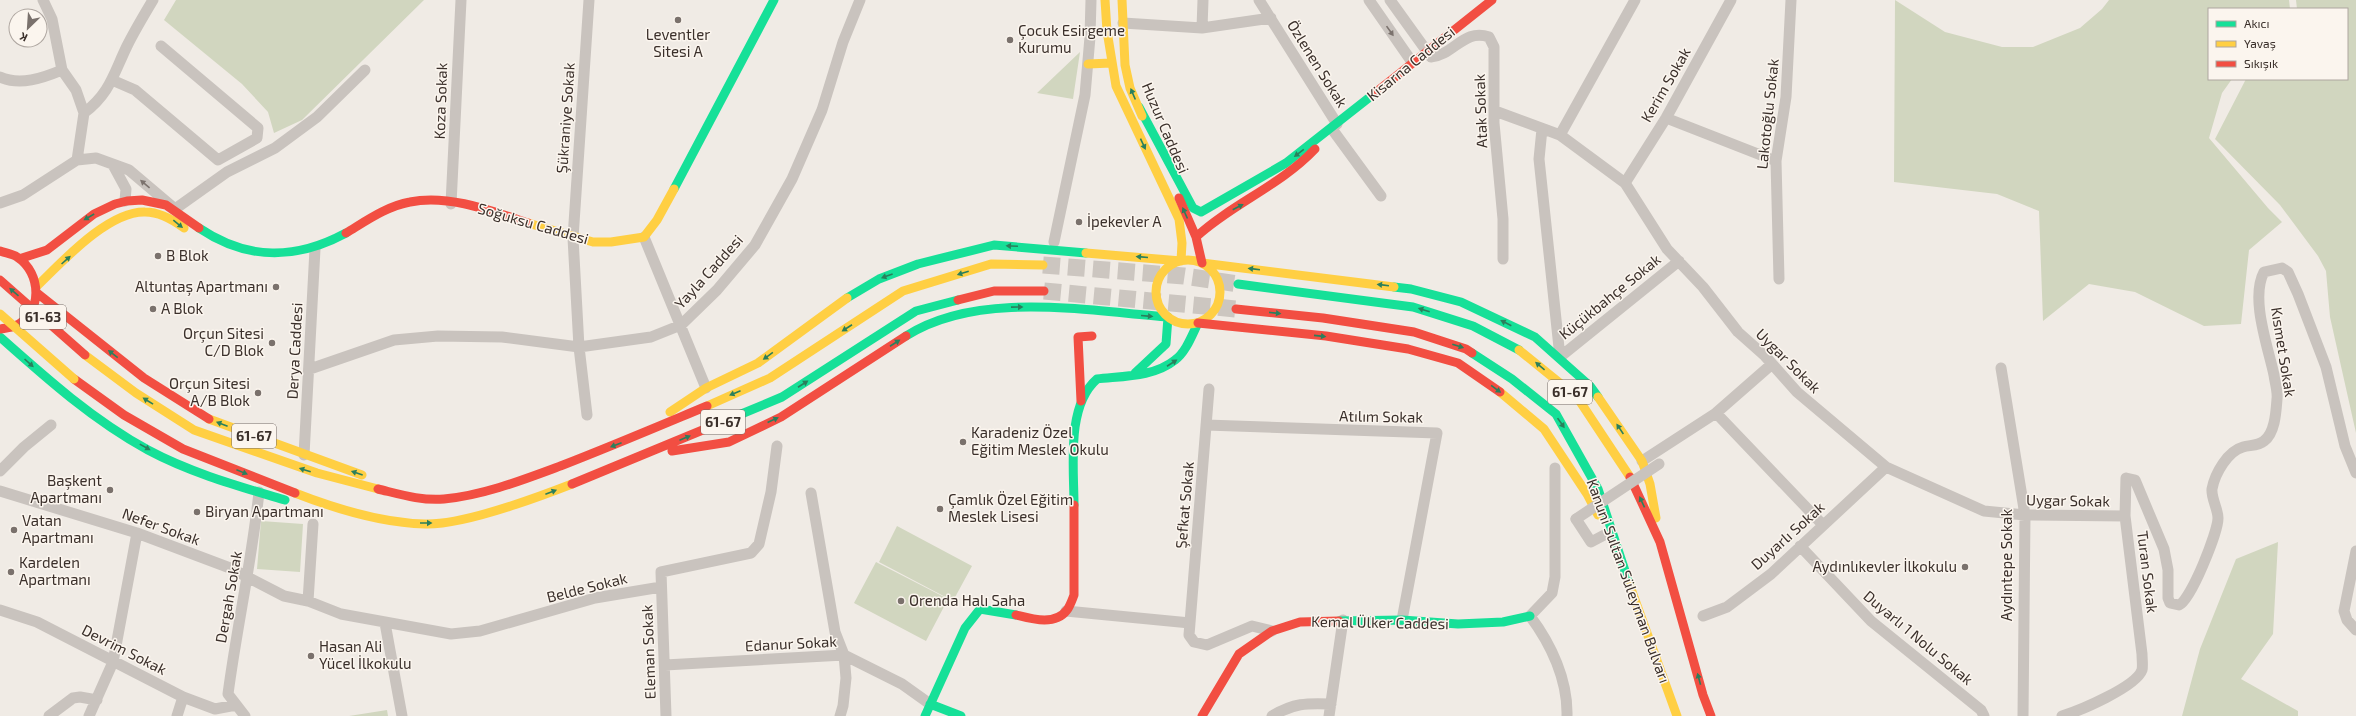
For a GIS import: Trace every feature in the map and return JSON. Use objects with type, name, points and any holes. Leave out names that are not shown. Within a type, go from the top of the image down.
[{"type":"main road","points":[[644,237],[657,220],[774,0]]},
{"type":"main road","name":"Huzur Caddesi","points":[[1105,0],[1111,63],[1116,86],[1178,219],[1181,239],[1181,261]]},
{"type":"main road","name":"Huzur Caddesi","points":[[1122,0],[1125,65],[1130,88],[1196,237],[1202,263]]},
{"type":"main road","name":"Kisarna Caddesi","points":[[1333,128],[1425,51],[1492,0]]},
{"type":"main road","points":[[1088,64],[1111,63]]},
{"type":"main road","points":[[1138,107],[1193,208],[1201,212],[1286,163],[1333,128]]},
{"type":"main road","points":[[1196,237],[1212,220],[1272,187],[1298,168],[1333,128]]},
{"type":"main road","name":"Soğuksu Caddesi","points":[[22,258],[46,251],[80,223],[107,207],[125,201],[140,200],[157,202],[175,209],[215,238],[273,254],[315,248],[397,206],[423,200],[491,211],[573,238],[601,243],[644,237]]},
{"type":"main road","points":[[37,289],[83,245],[118,218],[138,212],[156,214],[171,218],[189,233],[220,247],[242,252],[273,254]]},
{"type":"main road","name":"61-67","points":[[630,439],[706,388],[758,363],[843,300],[879,279],[918,264],[994,245],[1181,261],[1191,260],[1202,263],[1411,289],[1460,302],[1483,311],[1535,337],[1560,357],[1590,386],[1642,461],[1650,484],[1660,542],[1703,695],[1711,716]]},
{"type":"main road","points":[[0,251],[11,253],[22,258],[31,268],[37,289],[34,306],[27,317],[16,325],[0,329]]},
{"type":"main road","points":[[1135,373],[1166,344],[1168,336],[1168,318],[1161,310],[1156,290],[1164,271],[1181,261]]},
{"type":"main road","points":[[1081,402],[1093,381],[1135,373],[1152,372],[1176,360],[1188,344],[1198,323],[1208,318],[1216,310],[1220,300],[1221,289],[1218,278],[1211,269],[1202,263]]},
{"type":"main road","name":"61-67","points":[[85,355],[136,393],[194,430],[317,474],[411,497],[443,499],[506,484],[630,439],[770,378],[903,291],[991,264],[1043,265]]},
{"type":"main road","name":"61-63","points":[[0,280],[85,355]]},
{"type":"main road","name":"61-67","points":[[1238,284],[1413,307],[1473,326],[1526,354],[1577,397],[1628,472],[1660,542]]},
{"type":"main road","name":"61-67","points":[[37,289],[144,378],[203,417],[372,478],[412,487]]},
{"type":"main road","name":"61-67","points":[[0,337],[63,394],[115,430],[172,462],[259,492],[320,509],[387,521],[427,524],[459,520],[547,494],[782,397],[916,311],[994,291],[1044,291]]},
{"type":"main road","name":"61-67","points":[[642,456],[729,442],[781,417],[925,324],[997,308],[1042,307],[1168,318],[1187,325],[1198,323],[1340,338],[1408,349],[1458,363],[1497,390],[1544,429],[1587,494],[1620,556]]},
{"type":"main road","name":"Kanuni Sultan Süleyman Bulvarı","points":[[1236,309],[1323,318],[1414,332],[1466,349],[1512,379],[1556,414],[1598,489],[1620,556],[1677,716]]},
{"type":"main road","name":"61-63","points":[[0,314],[74,379]]},
{"type":"main road","points":[[925,716],[965,628],[980,609],[990,608],[1035,620],[1053,619],[1066,611],[1074,596],[1074,432],[1081,402],[1078,337],[1092,336]]},
{"type":"main road","name":"61-67","points":[[74,379],[124,415],[183,449],[309,498],[387,521]]},
{"type":"main road","name":"61-67","points":[[453,488],[506,484]]},
{"type":"main road","name":"Kemal Ülker Caddesi","points":[[1202,716],[1239,654],[1272,632],[1300,622],[1402,620],[1458,624],[1503,622],[1530,616]]},
{"type":"main road","points":[[930,704],[961,716]]},
{"type":"street","points":[[43,0],[52,18],[62,70],[76,90],[84,113],[78,160]]},
{"type":"street","points":[[84,113],[99,101],[112,80],[127,46],[153,0]]},
{"type":"street","name":"Koza Sokak","points":[[451,204],[461,0]]},
{"type":"street","name":"Şükraniye Sokak","points":[[588,415],[579,347],[573,238],[589,0]]},
{"type":"street","name":"Yayla Caddesi","points":[[310,369],[394,340],[438,336],[502,337],[579,347],[651,337],[681,325],[717,290],[755,245],[792,179],[822,110],[844,42],[860,0]]},
{"type":"street","points":[[1054,242],[1080,120],[1088,64],[1091,0]]},
{"type":"street","points":[[1202,28],[1203,0]]},
{"type":"street","name":"Özlenen Sokak","points":[[1259,0],[1272,18],[1333,128],[1381,196]]},
{"type":"street","points":[[1369,0],[1412,62]]},
{"type":"street","points":[[1390,0],[1425,51]]},
{"type":"street","points":[[1560,135],[1635,0]]},
{"type":"street","name":"Kerim Sokak","points":[[1625,183],[1666,118],[1731,0]]},
{"type":"street","name":"Lakotoğlu Sokak","points":[[1779,278],[1776,161],[1786,97],[1792,0]]},
{"type":"street","points":[[1123,23],[1202,28],[1272,18]]},
{"type":"street","name":"Atak Sokak","points":[[1425,51],[1431,57],[1436,57],[1467,37],[1480,34],[1489,37],[1494,47],[1495,111],[1503,219],[1503,259]]},
{"type":"street","points":[[112,80],[135,90],[218,160],[257,138],[258,128],[161,46]]},
{"type":"street","points":[[0,77],[19,81],[42,78],[62,70]]},
{"type":"street","points":[[0,203],[23,195],[78,160],[96,158],[128,170],[175,209],[227,172],[274,148],[316,117],[365,70]]},
{"type":"street","name":"Uygar Sokak","points":[[1495,111],[1560,135],[1625,183],[1668,249],[1702,287],[1738,332],[1772,364],[1797,392],[1886,467],[1984,511],[2025,515],[2125,516]]},
{"type":"street","points":[[1666,118],[1776,161]]},
{"type":"street","points":[[1542,129],[1539,159],[1560,357]]},
{"type":"street","points":[[113,165],[126,189],[125,201]]},
{"type":"street","points":[[644,237],[706,388]]},
{"type":"street","name":"Derya Caddesi","points":[[304,454],[310,369],[315,248]]},
{"type":"street","name":"Küçükbahçe Sokak","points":[[1560,357],[1678,261]]},
{"type":"street","name":"Kısmet Sokak","points":[[2126,478],[2135,480],[2159,536],[2168,570],[2168,598],[2170,603],[2175,605],[2183,603],[2197,578],[2214,534],[2218,519],[2212,490],[2215,480],[2226,459],[2232,453],[2242,447],[2263,442],[2273,424],[2278,397],[2259,307],[2261,279],[2264,272],[2282,268],[2288,272],[2298,294],[2326,367],[2345,446],[2356,473]]},
{"type":"street","points":[[1642,461],[1716,413],[1772,364]]},
{"type":"street","name":"Aydıntepe Sokak","points":[[2001,368],[2025,515],[2023,716]]},
{"type":"street","name":"Şefkat Sokak","points":[[1209,389],[1189,635],[1194,642],[1207,645],[1252,626],[1272,632]]},
{"type":"street","points":[[1716,413],[1823,525]]},
{"type":"street","points":[[0,471],[24,447],[52,425]]},
{"type":"street","name":"Atılım Sokak","points":[[1206,425],[1437,433],[1402,620]]},
{"type":"street","points":[[661,587],[661,572],[751,553],[759,544],[772,485],[777,446]]},
{"type":"street","points":[[1608,533],[1591,542],[1576,519],[1659,464],[1654,453]]},
{"type":"street","name":"Duyarlı Sokak","points":[[1703,616],[1727,607],[1771,574],[1886,467]]},
{"type":"street","points":[[1555,468],[1555,577],[1552,593],[1530,616],[1542,632],[1552,652],[1567,702],[1566,716]]},
{"type":"street","name":"Turan Sokak","points":[[2062,716],[2116,692],[2133,680],[2142,670],[2142,654],[2125,516],[2126,478]]},
{"type":"street","name":"Nefer Sokak","points":[[0,491],[137,533],[246,576],[284,596],[308,601]]},
{"type":"street","name":"Dergah Sokak","points":[[245,716],[228,694],[246,576],[253,546],[259,492]]},
{"type":"street","points":[[812,492],[835,632],[844,655],[846,678],[843,706],[840,716]]},
{"type":"street","points":[[308,601],[313,524]]},
{"type":"street","points":[[89,716],[113,662],[137,533]]},
{"type":"street","name":"Duyarlı 1 Nolu Sokak","points":[[1800,546],[1871,621],[1981,710],[1984,716]]},
{"type":"street","points":[[2356,551],[2344,611],[2346,620],[2356,630]]},
{"type":"street","name":"Belde Sokak","points":[[308,601],[341,614],[451,634],[480,631],[595,598],[661,587]]},
{"type":"street","name":"Eleman Sokak","points":[[661,587],[666,716]]},
{"type":"street","name":"Devrim Sokak","points":[[0,610],[37,622],[183,697],[215,709],[236,705]]},
{"type":"street","points":[[1066,611],[1190,623]]},
{"type":"street","points":[[1329,716],[1343,620]]},
{"type":"street","points":[[385,623],[402,716]]},
{"type":"street","name":"Edanur Sokak","points":[[665,664],[844,655],[902,684],[930,704]]},
{"type":"street","points":[[49,716],[73,698],[80,697],[97,700]]},
{"type":"street","points":[[178,716],[183,697]]},
{"type":"street","points":[[1272,716],[1286,708],[1304,703],[1331,704]]},
{"type":"green space","points":[[176,0],[424,0],[302,120],[274,133],[268,112],[242,84],[164,20]]},
{"type":"green space","points":[[1895,0],[1945,32],[2002,47],[2033,47],[2080,28],[2102,9],[2109,0],[2289,0],[2290,8],[2208,8],[2208,80],[2231,80],[2222,93],[2209,138],[2268,208],[2282,222],[2249,250],[2241,324],[2204,326],[2135,292],[2089,284],[2043,321],[2039,211],[1997,194],[1894,182]]},
{"type":"green space","points":[[2296,0],[2356,0],[2356,433],[2330,317],[2326,271],[2318,256],[2280,205],[2215,139],[2245,80],[2348,80],[2348,8],[2297,8]]},
{"type":"green space","points":[[1080,52],[1073,99],[1037,93]]},
{"type":"green space","points":[[261,521],[303,524],[300,572],[257,569]]},
{"type":"green space","name":"Orenda Halı Saha","points":[[897,526],[972,566],[953,601],[879,562]]},
{"type":"green space","points":[[2278,542],[2273,634],[2241,679],[2298,711],[2298,716],[2182,716],[2200,649],[2236,559]]},
{"type":"green space","name":"Orenda Halı Saha","points":[[876,562],[948,599],[926,641],[854,603]]},
{"type":"green space","points":[[387,710],[388,716],[349,716]]},
{"type":"tunnel","points":[[1043,265],[1184,276],[1238,284]]},
{"type":"tunnel","points":[[1044,291],[1236,309]]},
{"type":"traffic: fast","points":[[674,189],[774,0]]},
{"type":"traffic: fast","points":[[1139,107],[1193,208],[1201,212],[1286,163],[1375,93]]},
{"type":"traffic: fast","points":[[199,228],[217,239],[236,246],[254,251],[272,253],[290,252],[309,248],[327,242],[346,233]]},
{"type":"traffic: fast","points":[[847,298],[879,279],[918,264],[994,245],[1086,253]]},
{"type":"traffic: fast","points":[[1238,284],[1413,307],[1473,326],[1519,350]]},
{"type":"traffic: fast","points":[[1394,287],[1411,289],[1461,302],[1535,337],[1590,386],[1598,397]]},
{"type":"traffic: fast","points":[[722,422],[782,397],[916,311],[958,300]]},
{"type":"traffic: fast","points":[[906,336],[935,322],[966,313],[999,308],[1068,308],[1168,317]]},
{"type":"traffic: fast","points":[[1135,373],[1166,344],[1168,317]]},
{"type":"traffic: fast","points":[[1074,505],[1074,438],[1080,405],[1087,391],[1097,379],[1138,375],[1167,366],[1182,353],[1198,323]]},
{"type":"traffic: fast","points":[[0,337],[89,412],[148,450],[181,466],[232,484],[285,500]]},
{"type":"traffic: fast","points":[[1472,353],[1512,379],[1556,414],[1598,489],[1630,586]]},
{"type":"traffic: fast","points":[[925,716],[965,628],[980,609],[1016,615]]},
{"type":"traffic: fast","points":[[1339,621],[1402,620],[1458,624],[1503,622],[1530,616]]},
{"type":"traffic: fast","points":[[930,704],[961,716]]},
{"type":"traffic: slow","points":[[1105,0],[1107,31],[1116,86],[1179,219],[1182,243],[1181,261]]},
{"type":"traffic: slow","points":[[1122,0],[1125,65],[1130,88],[1142,116]]},
{"type":"traffic: slow","points":[[1088,64],[1111,63]]},
{"type":"traffic: slow","points":[[528,223],[593,242],[611,242],[644,237],[657,220],[674,189]]},
{"type":"traffic: slow","points":[[37,286],[86,240],[116,220],[131,214],[145,212],[155,213],[170,219],[184,228]]},
{"type":"traffic: slow","points":[[1086,253],[1181,261]]},
{"type":"traffic: slow","points":[[1182,260],[1194,260],[1211,269],[1218,280],[1220,292],[1218,304],[1211,315],[1194,324],[1182,324],[1170,319],[1161,310],[1156,298],[1156,286],[1161,274],[1170,265],[1182,260]]},
{"type":"traffic: slow","points":[[1202,263],[1394,287]]},
{"type":"traffic: slow","points":[[707,406],[770,378],[903,291],[991,264],[1043,265]]},
{"type":"traffic: slow","points":[[670,412],[706,388],[758,363],[847,298]]},
{"type":"traffic: slow","points":[[0,314],[74,379]]},
{"type":"traffic: slow","points":[[1519,350],[1577,397],[1630,477]]},
{"type":"traffic: slow","points":[[85,355],[136,393],[194,430],[317,473],[378,489]]},
{"type":"traffic: slow","points":[[1500,392],[1544,429],[1587,494],[1598,515]]},
{"type":"traffic: slow","points":[[1598,397],[1642,461],[1650,484],[1656,518]]},
{"type":"traffic: slow","points":[[209,419],[362,475]]},
{"type":"traffic: slow","points":[[295,493],[343,510],[375,518],[425,524],[459,520],[499,510],[572,484]]},
{"type":"traffic: slow","points":[[1630,586],[1677,716]]},
{"type":"traffic: jam","points":[[1375,93],[1492,0]]},
{"type":"traffic: jam","points":[[1196,237],[1225,214],[1287,174],[1315,149]]},
{"type":"traffic: jam","points":[[1179,198],[1196,237],[1202,263]]},
{"type":"traffic: jam","points":[[22,258],[47,250],[94,214],[115,204],[127,201],[142,200],[166,205],[199,228]]},
{"type":"traffic: jam","points":[[346,233],[377,214],[393,207],[410,202],[425,200],[439,200],[470,205],[528,223]]},
{"type":"traffic: jam","points":[[0,251],[15,256],[25,264],[35,283],[36,293],[35,303],[31,312],[24,320],[13,327],[0,329]]},
{"type":"traffic: jam","points":[[0,280],[85,355]]},
{"type":"traffic: jam","points":[[958,300],[994,291],[1044,291]]},
{"type":"traffic: jam","points":[[37,293],[144,378],[209,419]]},
{"type":"traffic: jam","points":[[1236,309],[1323,318],[1414,332],[1466,349],[1472,353]]},
{"type":"traffic: jam","points":[[1198,323],[1326,336],[1408,349],[1458,363],[1500,392]]},
{"type":"traffic: jam","points":[[672,451],[729,442],[781,417],[906,336]]},
{"type":"traffic: jam","points":[[1081,401],[1078,337],[1092,336]]},
{"type":"traffic: jam","points":[[74,379],[124,415],[183,449],[295,493]]},
{"type":"traffic: jam","points":[[378,489],[410,497],[427,499],[444,499],[475,494],[519,481],[563,465],[707,406]]},
{"type":"traffic: jam","points":[[572,484],[722,422]]},
{"type":"traffic: jam","points":[[1630,477],[1660,542],[1703,695],[1711,716]]},
{"type":"traffic: jam","points":[[1016,615],[1050,620],[1062,615],[1069,607],[1074,595],[1074,505]]},
{"type":"traffic: jam","points":[[1202,716],[1239,654],[1272,631],[1300,622],[1339,621]]},
{"type":"place","name":"Leventler Sitesi A","points":[[678,20]]},
{"type":"place","name":"Çocuk Esirgeme Kurumu","points":[[1010,40]]},
{"type":"place","name":"İpekevler A","points":[[1079,222]]},
{"type":"place","name":"B Blok","points":[[158,256]]},
{"type":"place","name":"Altuntaş Apartmanı","points":[[276,287]]},
{"type":"place","name":"A Blok","points":[[153,309]]},
{"type":"place","name":"Orçun Sitesi C/D Blok","points":[[272,343]]},
{"type":"place","name":"Orçun Sitesi A/B Blok","points":[[258,393]]},
{"type":"place","name":"Karadeniz Özel Eğitim Meslek Okulu","points":[[963,442]]},
{"type":"place","name":"Başkent Apartmanı","points":[[110,490]]},
{"type":"place","name":"Çamlık Özel Eğitim Meslek Lisesi","points":[[940,509]]},
{"type":"place","name":"Biryan Apartmanı","points":[[197,512]]},
{"type":"place","name":"Vatan Apartmanı","points":[[14,530]]},
{"type":"place","name":"Aydınlıkevler İlkokulu","points":[[1965,567]]},
{"type":"place","name":"Kardelen Apartmanı","points":[[11,572]]},
{"type":"place","name":"Orenda Halı Saha","points":[[901,601]]},
{"type":"place","name":"Hasan Ali Yücel İlkokulu","points":[[311,656]]}]
